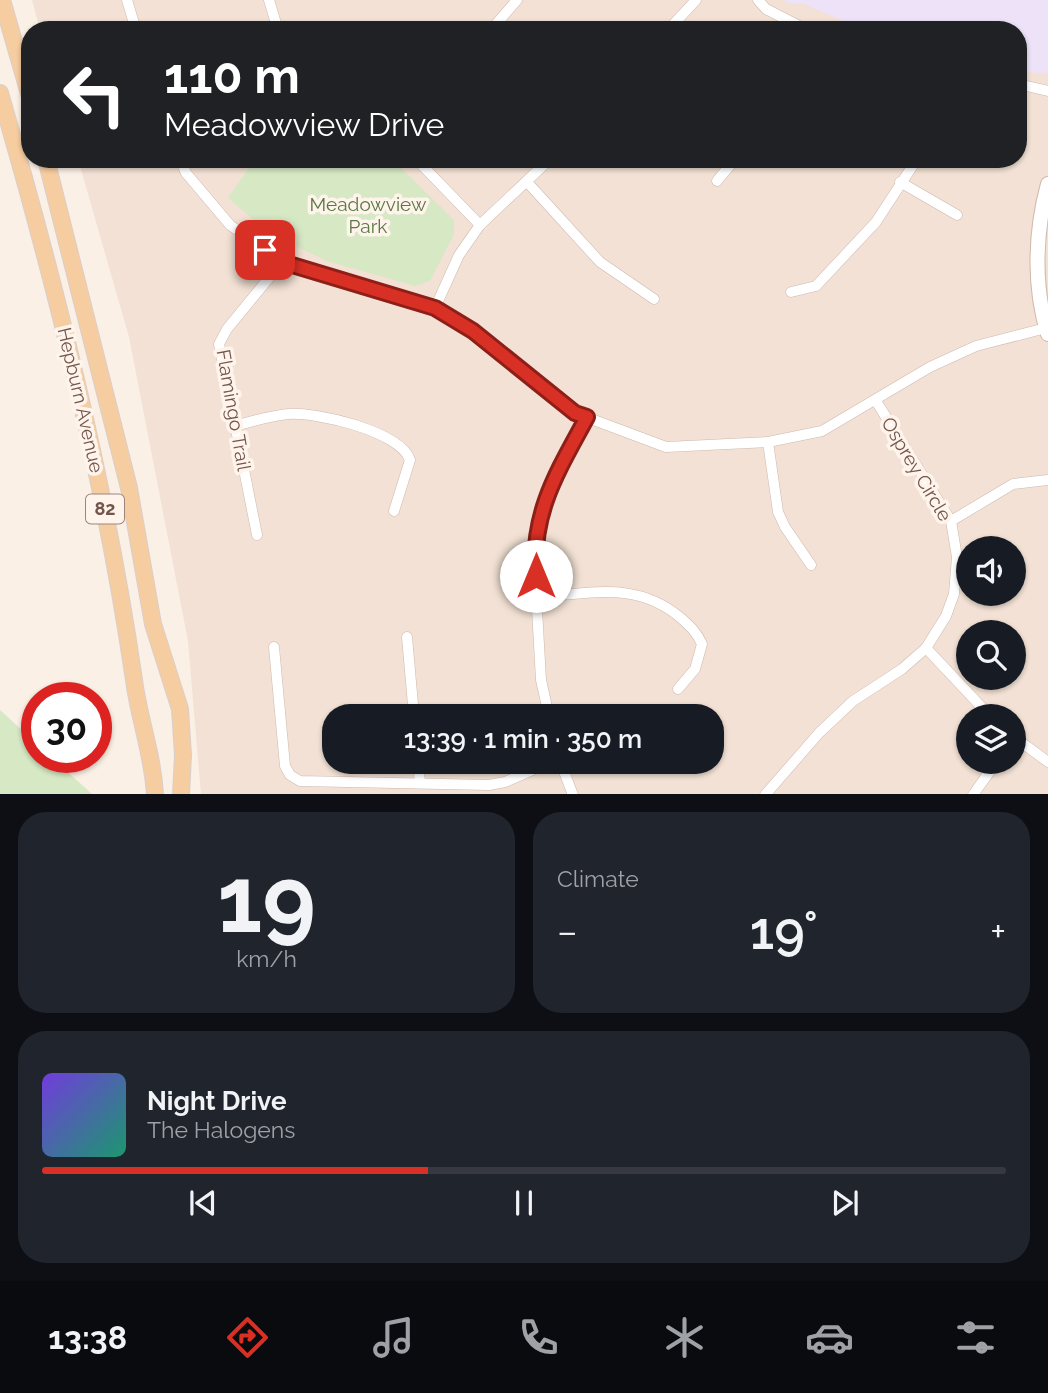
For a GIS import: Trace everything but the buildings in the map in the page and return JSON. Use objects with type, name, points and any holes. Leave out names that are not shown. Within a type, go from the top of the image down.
[{"type":"main road","points":[[2,0],[21,66]]},
{"type":"main road","name":"Hepburn Avenue","points":[[0,93],[21,165]]},
{"type":"main road","name":"Hepburn Avenue","points":[[22,168],[39,226],[96,465],[113,547],[135,692],[154,772],[155,794]]},
{"type":"main road","name":"Hepburn Avenue","points":[[48,168],[129,488],[153,624],[180,709],[183,755],[181,794]]},
{"type":"main road","points":[[1047,331],[1039,287],[1038,250],[1048,184]]},
{"type":"street","points":[[127,0],[133,21]]},
{"type":"street","points":[[269,0],[275,21]]},
{"type":"street","points":[[499,21],[517,0]]},
{"type":"street","points":[[676,21],[696,0]]},
{"type":"street","points":[[758,0],[766,9],[789,21]]},
{"type":"street","points":[[1027,87],[1048,91]]},
{"type":"street","points":[[184,168],[230,225],[282,262],[435,308],[473,331],[575,413],[666,447],[768,442],[822,431],[876,401],[930,366],[975,346],[1047,331]]},
{"type":"street","points":[[426,168],[480,225]]},
{"type":"street","points":[[435,308],[459,255],[480,225],[542,168]]},
{"type":"street","points":[[717,181],[728,168]]},
{"type":"street","points":[[791,292],[816,286],[876,222],[910,168]]},
{"type":"street","points":[[900,182],[957,215]]},
{"type":"street","points":[[528,183],[600,262],[654,299]]},
{"type":"street","name":"Flamingo Trail","points":[[257,535],[219,344],[227,329],[282,262]]},
{"type":"street","name":"Osprey Circle","points":[[765,794],[819,733],[853,701],[902,669],[926,648],[946,616],[954,594],[957,557],[951,522],[876,401]]},
{"type":"street","points":[[235,426],[262,419],[302,414],[382,435],[400,444],[410,460],[394,511]]},
{"type":"street","points":[[546,704],[541,680],[534,556],[538,521],[550,486],[587,417]]},
{"type":"street","points":[[768,442],[778,512],[811,565]]},
{"type":"street","points":[[951,522],[1013,484],[1048,480]]},
{"type":"street","points":[[537,597],[636,593],[664,604],[697,632],[702,644],[695,669],[678,689]]},
{"type":"street","points":[[407,637],[413,704]]},
{"type":"street","points":[[274,648],[285,766],[290,775],[300,780],[489,785],[523,774]]},
{"type":"street","points":[[926,648],[979,704]]},
{"type":"street","points":[[1026,746],[1048,762]]},
{"type":"street","points":[[419,774],[420,783]]},
{"type":"street","points":[[565,774],[573,794]]},
{"type":"street","points":[[973,794],[988,774]]},
{"type":"shaded area","points":[[32,0],[1048,0],[1048,794],[201,794],[188,641],[129,337],[81,168],[1027,168],[1027,21],[38,21]]},
{"type":"shaded area","points":[[784,0],[1048,0],[1048,74],[1027,72],[1027,21],[843,21],[804,4],[788,3]]},
{"type":"green space","name":"Meadowview Park","points":[[249,168],[401,168],[454,220],[454,234],[430,281],[415,286],[327,261],[272,235],[228,198]]},
{"type":"green space","points":[[0,710],[21,729],[21,773],[69,773],[92,794],[0,794]]},
{"type":"route","points":[[265,250],[282,262],[435,308],[473,331],[575,413],[587,417],[550,486],[538,521],[534,556],[536,576]]}]
